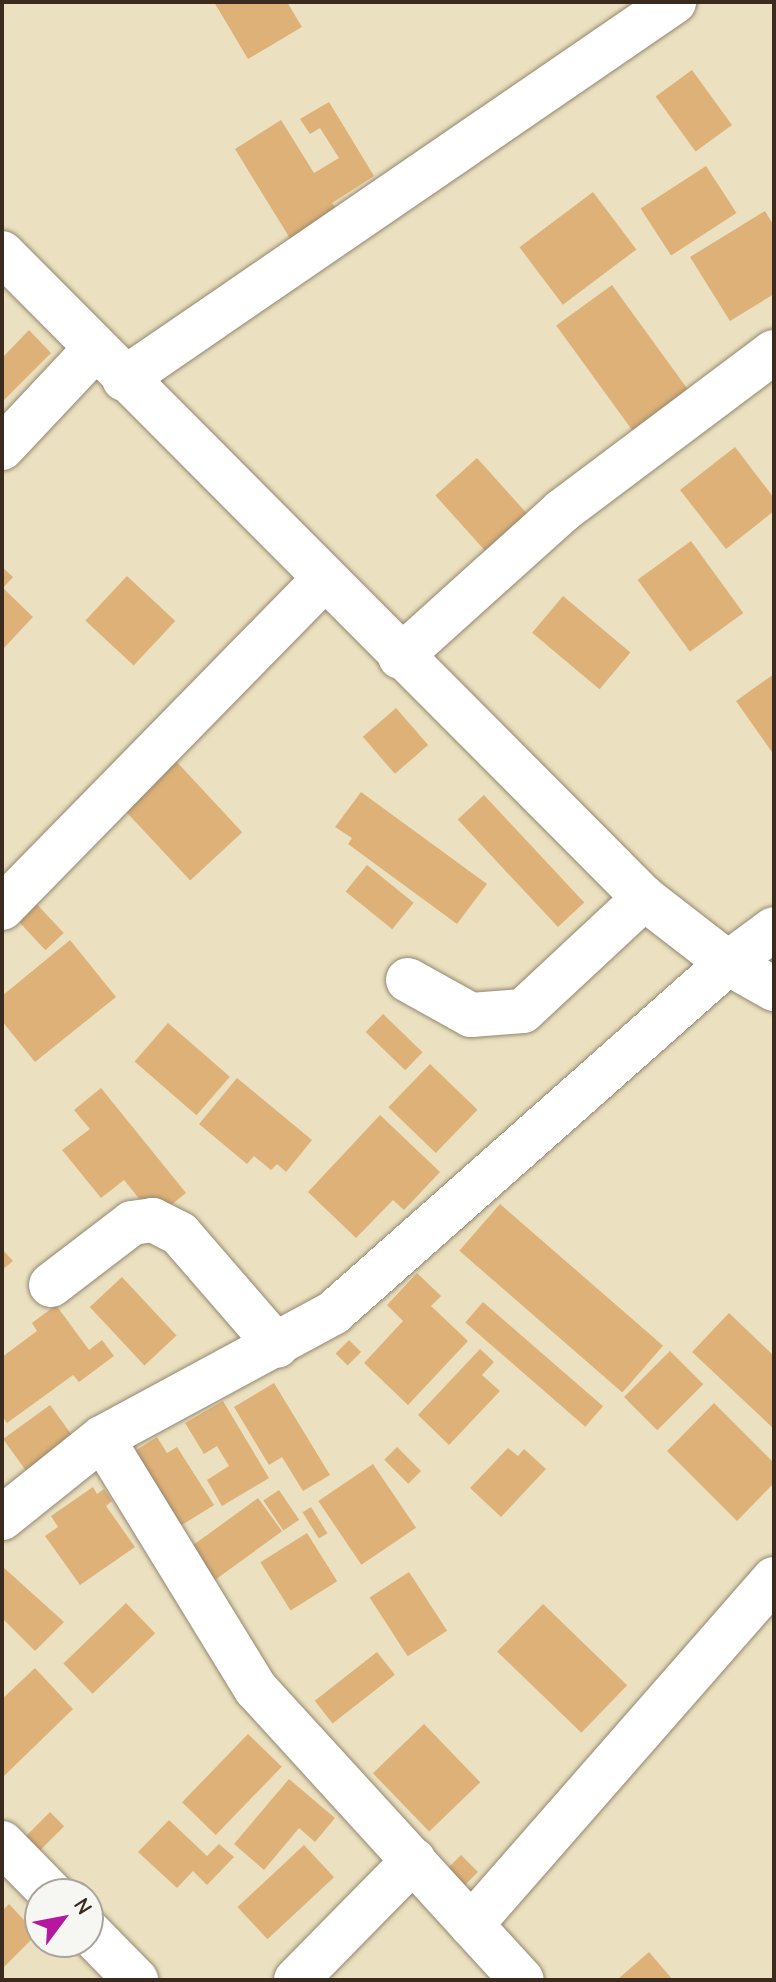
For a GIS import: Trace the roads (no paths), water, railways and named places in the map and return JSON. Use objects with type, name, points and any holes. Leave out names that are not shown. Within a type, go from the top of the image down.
[{"type":"street","points":[[2,448],[110,364],[674,2]]},
{"type":"street","points":[[2,253],[323,580],[644,898],[728,963],[774,989]]},
{"type":"street","points":[[400,657],[562,511],[774,352]]},
{"type":"street","points":[[2,908],[323,580]]},
{"type":"street","points":[[408,980],[471,1015],[523,1011],[644,898]]},
{"type":"street","points":[[2,1518],[102,1438],[333,1313],[728,963],[774,929]]},
{"type":"street","points":[[51,1285],[132,1223],[153,1220],[180,1234],[277,1346]]},
{"type":"street","points":[[102,1438],[256,1689],[522,1980]]},
{"type":"street","points":[[471,1925],[774,1579]]},
{"type":"street","points":[[2,1843],[36,1878]]},
{"type":"street","points":[[296,1980],[414,1860]]},
{"type":"street","points":[[104,1947],[136,1980]]}]
